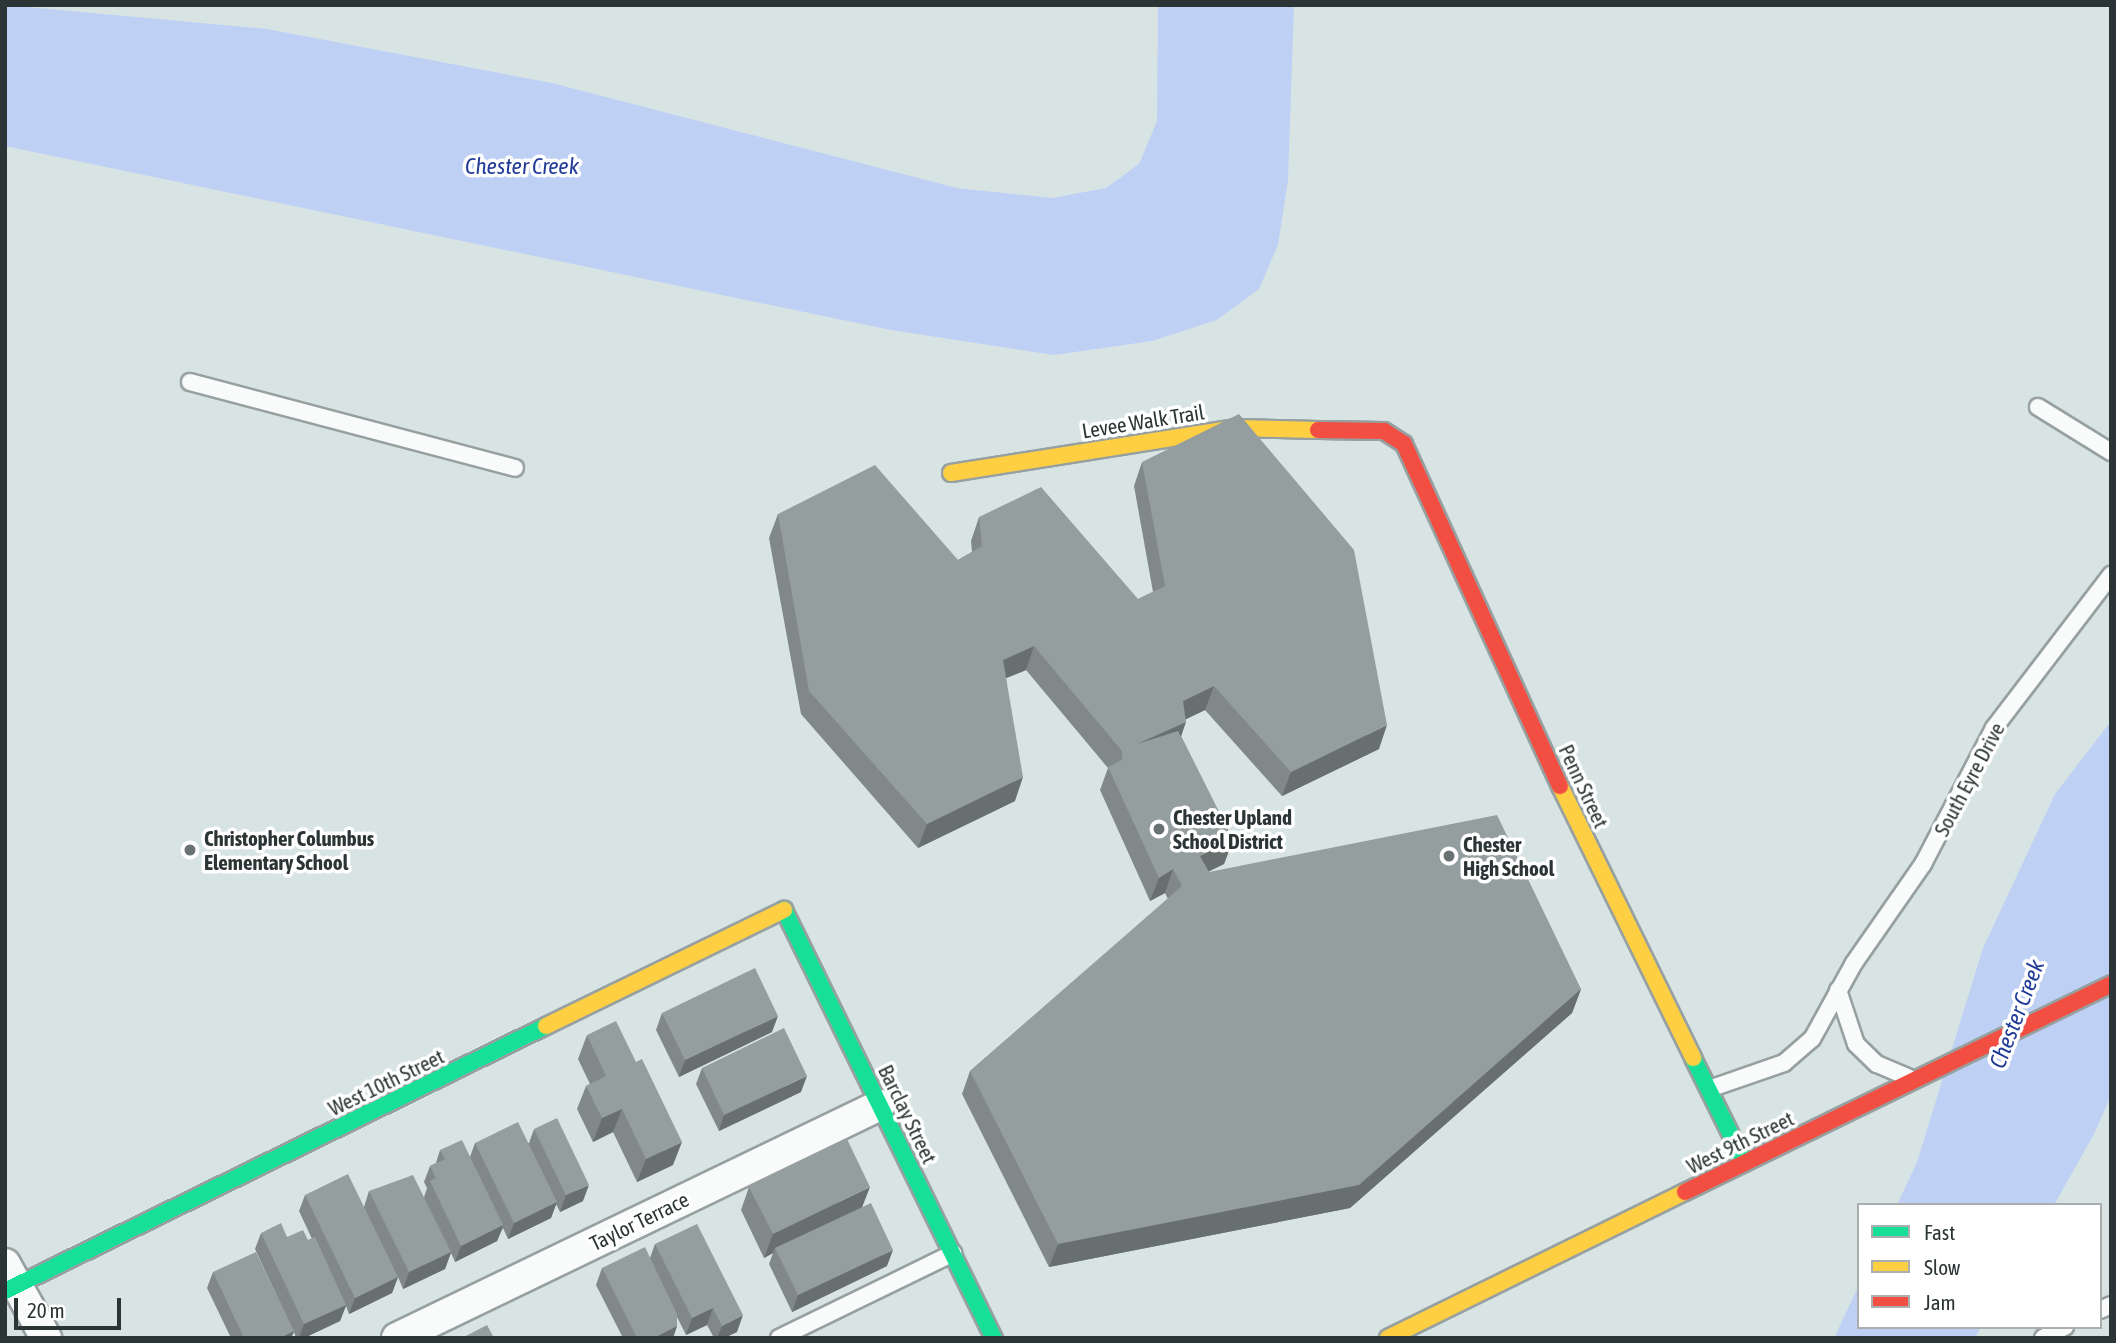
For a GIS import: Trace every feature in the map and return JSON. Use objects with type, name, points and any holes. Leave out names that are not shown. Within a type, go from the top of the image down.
[{"type":"street","name":"Levee Walk Trail","points":[[951,472],[1236,428],[1384,431]]},
{"type":"street","name":"Penn Street","points":[[1384,431],[1404,444],[1564,795],[1745,1163]]},
{"type":"street","name":"Barclay Street","points":[[784,910],[994,1338]]},
{"type":"street","name":"West 10th Street","points":[[10,1280],[784,910]]},
{"type":"street","name":"West 9th Street","points":[[1388,1338],[2111,984]]},
{"type":"street","name":"Taylor Terrace","points":[[397,1338],[880,1105]]},
{"type":"street","points":[[10,1280],[46,1338]]},
{"type":"lane","points":[[190,382],[515,468]]},
{"type":"lane","points":[[2038,407],[2111,452]]},
{"type":"lane","name":"South Eyre Drive","points":[[1708,1089],[1799,1052],[1923,864],[1994,728],[2111,575]]},
{"type":"lane","points":[[1838,990],[1856,1044],[1887,1070],[1917,1079]]},
{"type":"lane","points":[[779,1338],[953,1253]]},
{"type":"lane","points":[[2043,1338],[2060,1329]]},
{"type":"water","name":"Chester Creek","points":[[5,5],[267,29],[552,83],[957,188],[1052,198],[1106,188],[1139,164],[1157,121],[1158,5],[1294,5],[1288,180],[1278,245],[1259,289],[1217,320],[1152,341],[1054,355],[891,330],[5,146]]},
{"type":"water","name":"Chester Creek","points":[[2111,721],[2111,1096],[2094,1134],[2055,1203],[1898,1203],[1917,1162],[1983,948],[2055,794]]},
{"type":"water","points":[[1857,1289],[1857,1329],[1980,1329],[1975,1338],[1834,1338]]},
{"type":"building","name":"Chester High School","points":[[1239,414],[1354,550],[1387,725],[1291,772],[1214,686],[1183,701],[1186,722],[1137,744],[1178,731],[1233,840],[1200,856],[1209,872],[1497,815],[1581,989],[1359,1185],[1058,1244],[970,1071],[1182,886],[1173,869],[1159,878],[1108,767],[1122,760],[1122,751],[1034,646],[1003,660],[1023,777],[927,824],[809,691],[778,514],[875,465],[958,560],[982,546],[979,517],[1041,487],[1138,599],[1165,586],[1142,462]]},
{"type":"building","points":[[755,968],[778,1016],[685,1060],[662,1013]]},
{"type":"building","points":[[616,1021],[636,1062],[642,1059],[682,1142],[646,1159],[622,1109],[602,1118],[586,1086],[606,1076],[587,1035]]},
{"type":"building","points":[[784,1028],[807,1076],[724,1115],[702,1068]]},
{"type":"building","points":[[557,1118],[589,1185],[566,1195],[534,1129]]},
{"type":"building","points":[[518,1122],[557,1202],[514,1223],[475,1143]]},
{"type":"building","points":[[847,1139],[870,1187],[773,1234],[749,1187]]},
{"type":"building","points":[[462,1140],[503,1225],[461,1246],[430,1181],[436,1178],[430,1166],[445,1159],[440,1150]]},
{"type":"building","points":[[348,1174],[398,1277],[355,1298],[305,1195]]},
{"type":"building","points":[[413,1175],[451,1252],[409,1272],[369,1191]]},
{"type":"building","points":[[871,1203],[893,1250],[798,1295],[775,1248]]},
{"type":"building","points":[[281,1223],[287,1237],[303,1230],[308,1240],[315,1237],[346,1305],[304,1324],[261,1233]]},
{"type":"building","points":[[697,1224],[743,1315],[722,1326],[713,1308],[692,1318],[655,1244]]},
{"type":"building","points":[[645,1247],[677,1314],[677,1326],[654,1338],[637,1338],[602,1268]]},
{"type":"building","points":[[256,1252],[294,1331],[280,1338],[244,1338],[213,1272]]},
{"type":"building","points":[[487,1325],[494,1338],[462,1338]]},
{"type":"traffic: fast","points":[[784,910],[994,1338]]},
{"type":"traffic: fast","points":[[5,1291],[546,1026]]},
{"type":"traffic: fast","points":[[1693,1058],[1745,1163]]},
{"type":"traffic: slow","points":[[951,473],[1236,428],[1318,430]]},
{"type":"traffic: slow","points":[[1560,786],[1693,1058]]},
{"type":"traffic: slow","points":[[546,1026],[784,910]]},
{"type":"traffic: slow","points":[[1388,1338],[1685,1192]]},
{"type":"traffic: jam","points":[[1318,430],[1384,431],[1404,444],[1560,786]]},
{"type":"traffic: jam","points":[[1685,1192],[2111,984]]},
{"type":"place","name":"Chester Upland School District","points":[[1159,829]]},
{"type":"place","name":"Christopher Columbus Elementary School","points":[[190,850]]},
{"type":"place","name":"Chester High School","points":[[1449,856]]}]
